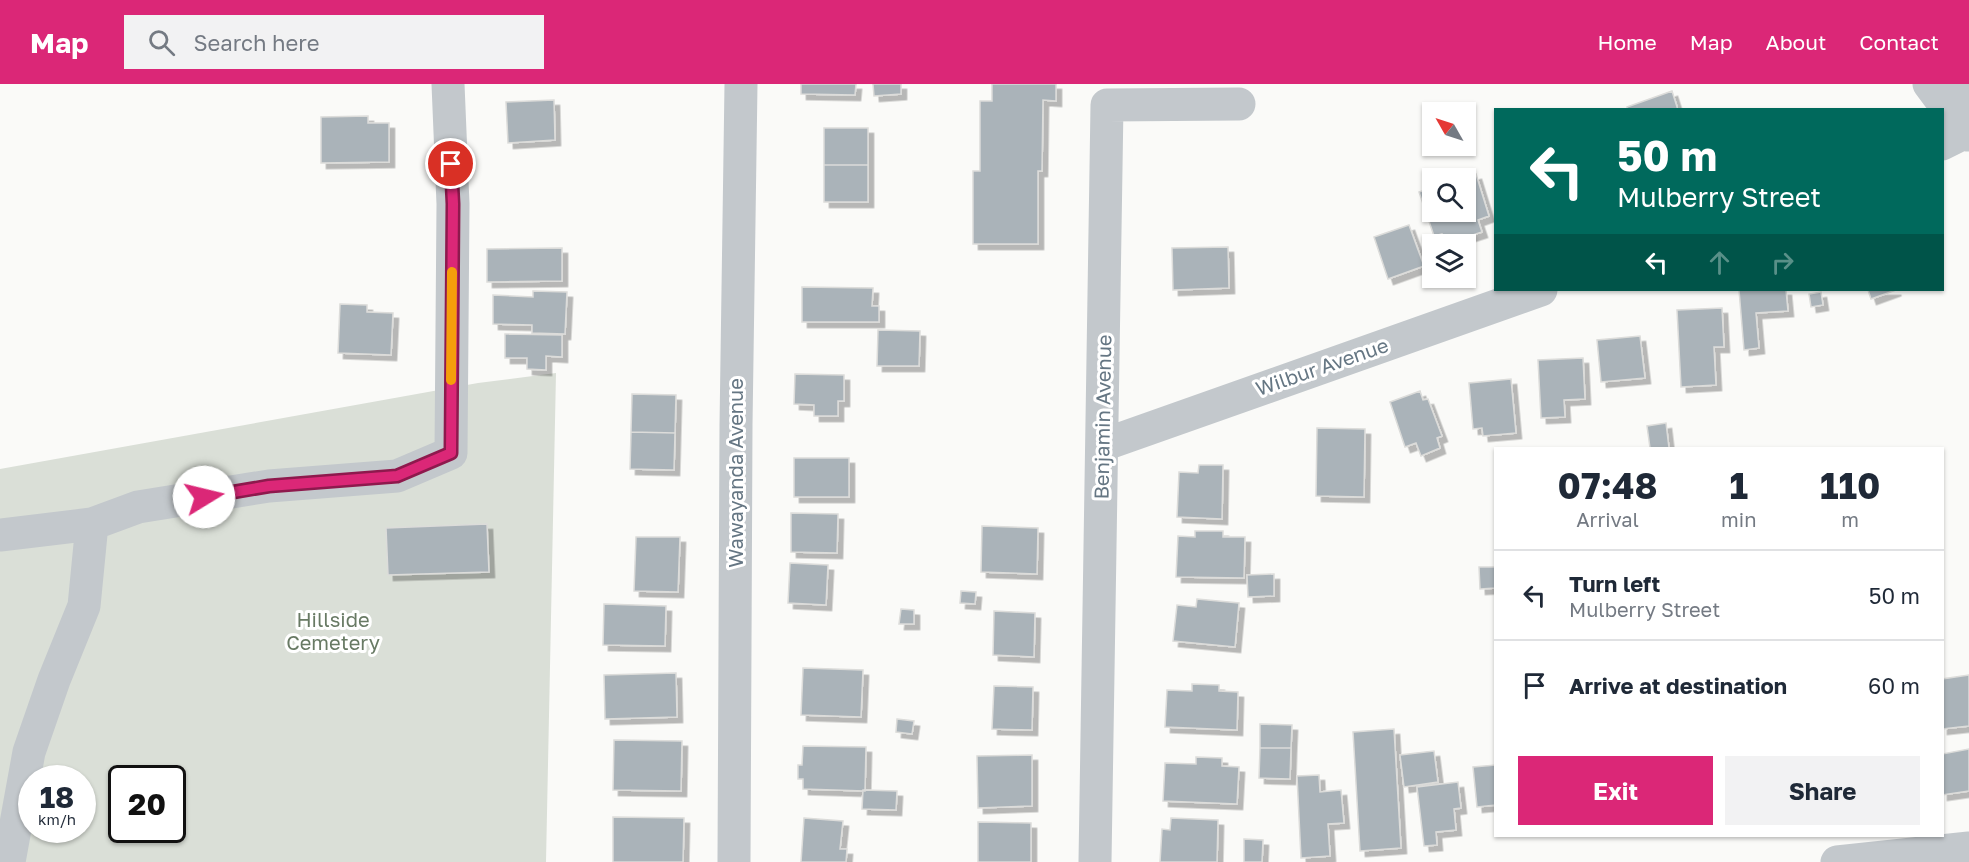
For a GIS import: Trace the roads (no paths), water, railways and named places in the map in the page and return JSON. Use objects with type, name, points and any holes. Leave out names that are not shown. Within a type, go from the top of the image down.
[{"type":"street","points":[[0,535],[92,524],[138,507],[269,486],[397,476],[451,453],[453,204],[448,84]]},
{"type":"street","name":"Wawayanda Avenue","points":[[734,862],[736,438],[741,84]]},
{"type":"street","points":[[1929,84],[1942,108]]},
{"type":"street","points":[[1959,139],[1962,84]]},
{"type":"street","name":"Benjamin Avenue","points":[[1095,862],[1107,105],[1239,104]]},
{"type":"street","points":[[1944,112],[1959,139]]},
{"type":"street","name":"Wilbur Avenue","points":[[1103,445],[1538,291]]},
{"type":"street","points":[[9,862],[29,752],[54,680],[84,606],[92,524]]},
{"type":"street","points":[[1837,862],[1969,848]]},
{"type":"park label","name":"Hillside Cemetery","points":[[333,632]]}]
